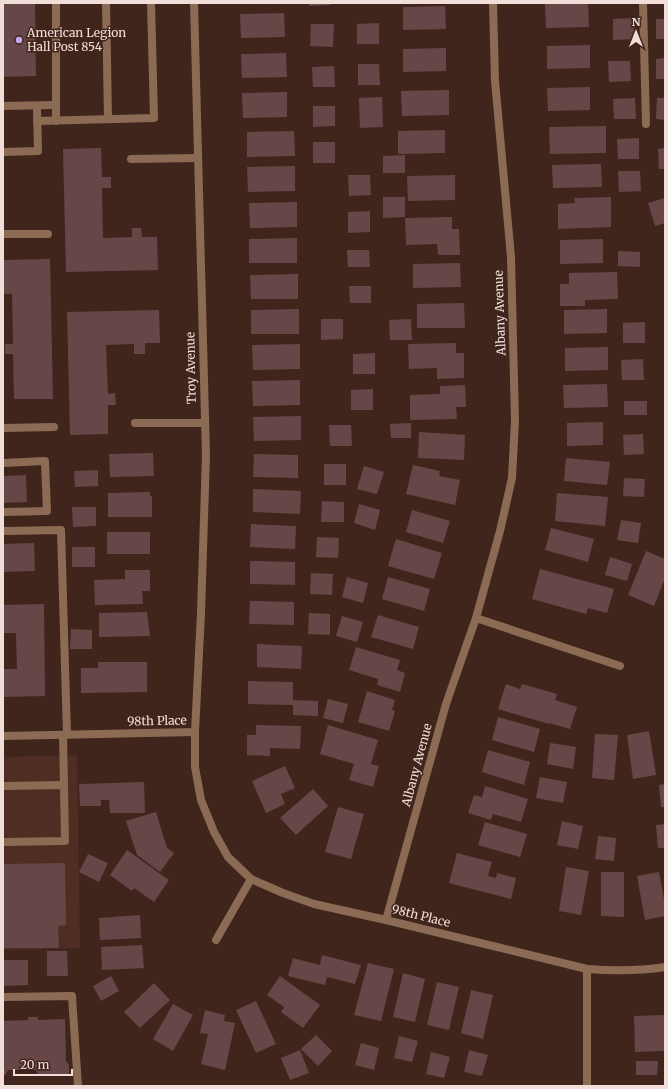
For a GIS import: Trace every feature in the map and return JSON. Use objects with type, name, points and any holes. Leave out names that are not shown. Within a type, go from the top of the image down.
[{"type":"street","points":[[56,3],[56,121]]},
{"type":"street","points":[[106,3],[108,120]]},
{"type":"street","points":[[38,121],[154,118],[151,3]]},
{"type":"street","name":"Troy Avenue","points":[[194,3],[206,456],[201,614],[195,732]]},
{"type":"street","name":"Albany Avenue","points":[[386,920],[446,704],[476,618],[500,531],[512,478],[515,420],[511,257],[495,81],[493,3]]},
{"type":"street","points":[[643,3],[646,124]]},
{"type":"street","points":[[3,106],[56,105]]},
{"type":"street","points":[[3,152],[38,151],[37,106]]},
{"type":"street","points":[[131,159],[198,158]]},
{"type":"street","points":[[3,234],[48,234]]},
{"type":"street","points":[[135,423],[205,423]]},
{"type":"street","points":[[3,428],[54,427]]},
{"type":"street","points":[[3,463],[46,461],[47,510],[3,512]]},
{"type":"street","points":[[3,531],[61,530],[65,734],[65,841],[3,842]]},
{"type":"street","points":[[476,618],[620,666]]},
{"type":"street","name":"98th Place","points":[[3,736],[195,732],[195,767],[201,800],[214,832],[228,857],[251,879],[283,893],[314,904],[587,969],[611,971],[646,970],[665,967]]},
{"type":"street","points":[[3,786],[64,785]]},
{"type":"street","points":[[216,940],[251,879]]},
{"type":"street","points":[[587,969],[587,1086]]},
{"type":"street","points":[[3,997],[72,996],[78,1086]]},
{"type":"shaded area","points":[[77,755],[80,948],[3,950],[3,757]]},
{"type":"building","name":"American Legion Hall Post 854","points":[[3,3],[35,3],[36,76],[3,77]]},
{"type":"building","points":[[309,3],[331,3],[331,5],[309,6]]},
{"type":"building","points":[[588,3],[589,27],[546,28],[545,4]]},
{"type":"building","points":[[445,6],[446,29],[403,30],[403,7]]},
{"type":"building","points":[[284,13],[285,37],[241,38],[240,14]]},
{"type":"building","points":[[634,18],[635,39],[613,40],[613,19]]},
{"type":"building","points":[[656,19],[665,19],[665,39],[656,39]]},
{"type":"building","points":[[379,23],[379,44],[357,44],[357,24]]},
{"type":"building","points":[[311,24],[334,24],[333,47],[310,46]]},
{"type":"building","points":[[590,45],[590,68],[547,69],[547,46]]},
{"type":"building","points":[[446,48],[446,71],[403,72],[403,49]]},
{"type":"building","points":[[286,53],[287,77],[242,78],[241,54]]},
{"type":"building","points":[[665,58],[665,79],[656,79],[656,59]]},
{"type":"building","points":[[608,61],[630,61],[631,81],[609,82]]},
{"type":"building","points":[[358,64],[379,64],[380,85],[358,85]]},
{"type":"building","points":[[334,66],[335,87],[313,87],[312,67]]},
{"type":"building","points":[[590,87],[590,110],[548,111],[547,88]]},
{"type":"building","points":[[449,90],[449,115],[402,116],[401,91]]},
{"type":"building","points":[[287,92],[287,117],[243,118],[242,93]]},
{"type":"building","points":[[382,97],[383,127],[360,128],[359,98]]},
{"type":"building","points":[[635,98],[636,119],[614,119],[613,99]]},
{"type":"building","points":[[657,98],[665,98],[665,120],[656,119]]},
{"type":"building","points":[[313,106],[335,106],[335,126],[313,127]]},
{"type":"building","points":[[606,126],[606,153],[550,154],[549,127]]},
{"type":"building","points":[[445,130],[445,153],[398,154],[398,131]]},
{"type":"building","points":[[294,131],[295,156],[247,157],[247,132]]},
{"type":"building","points":[[639,138],[639,159],[618,159],[617,139]]},
{"type":"building","points":[[313,142],[335,142],[335,163],[313,163]]},
{"type":"building","points":[[101,148],[102,177],[111,177],[111,188],[102,188],[103,238],[132,237],[132,228],[141,228],[142,237],[157,237],[158,270],[66,272],[63,149]]},
{"type":"building","points":[[665,148],[665,169],[659,169],[658,149]]},
{"type":"building","points":[[405,155],[405,173],[383,173],[383,156]]},
{"type":"building","points":[[601,164],[602,187],[553,188],[552,165]]},
{"type":"building","points":[[295,166],[295,191],[248,192],[247,167]]},
{"type":"building","points":[[618,171],[640,171],[641,191],[619,192]]},
{"type":"building","points":[[348,175],[370,175],[371,195],[349,196]]},
{"type":"building","points":[[455,175],[455,200],[408,201],[407,176]]},
{"type":"building","points":[[383,197],[405,197],[405,217],[383,218]]},
{"type":"building","points":[[611,197],[611,227],[558,229],[558,204],[575,203],[574,198]]},
{"type":"building","points":[[665,198],[665,223],[655,226],[648,203]]},
{"type":"building","points":[[297,202],[297,227],[250,228],[249,203]]},
{"type":"building","points":[[370,211],[370,232],[348,233],[348,212]]},
{"type":"building","points":[[452,217],[452,229],[459,229],[460,255],[438,255],[437,244],[406,245],[405,218]]},
{"type":"building","points":[[297,238],[297,263],[249,263],[249,239]]},
{"type":"building","points":[[603,239],[603,263],[560,264],[560,240]]},
{"type":"building","points":[[347,250],[369,250],[370,267],[348,267]]},
{"type":"building","points":[[618,251],[640,252],[640,267],[618,266]]},
{"type":"building","points":[[50,259],[53,399],[14,399],[13,354],[5,354],[5,344],[13,344],[12,294],[3,294],[3,260]]},
{"type":"building","points":[[460,263],[461,287],[413,288],[413,264]]},
{"type":"building","points":[[617,272],[618,299],[585,300],[585,306],[560,306],[560,284],[569,284],[569,273]]},
{"type":"building","points":[[298,274],[298,299],[251,299],[250,275]]},
{"type":"building","points":[[349,286],[371,286],[371,303],[350,303]]},
{"type":"building","points":[[464,303],[465,328],[417,328],[417,304]]},
{"type":"building","points":[[299,309],[299,334],[251,334],[251,310]]},
{"type":"building","points":[[607,309],[607,333],[564,334],[564,310]]},
{"type":"building","points":[[159,310],[160,343],[145,343],[145,354],[134,354],[134,344],[106,345],[108,394],[115,393],[116,405],[108,405],[108,434],[70,435],[67,312]]},
{"type":"building","points":[[321,319],[343,319],[343,339],[321,340]]},
{"type":"building","points":[[411,319],[412,340],[390,340],[389,320]]},
{"type":"building","points":[[645,322],[645,343],[623,343],[623,323]]},
{"type":"building","points":[[456,343],[456,353],[464,353],[464,378],[437,379],[437,368],[409,369],[408,344]]},
{"type":"building","points":[[300,344],[300,369],[253,370],[252,345]]},
{"type":"building","points":[[608,347],[608,370],[565,371],[565,348]]},
{"type":"building","points":[[375,353],[375,374],[353,374],[353,354]]},
{"type":"building","points":[[643,359],[644,380],[622,380],[621,360]]},
{"type":"building","points":[[300,380],[300,405],[253,406],[252,381]]},
{"type":"building","points":[[607,384],[608,407],[564,408],[563,385]]},
{"type":"building","points":[[465,385],[466,407],[456,407],[457,419],[410,420],[410,395],[440,394],[440,386]]},
{"type":"building","points":[[373,389],[373,410],[351,410],[351,390]]},
{"type":"building","points":[[624,401],[647,401],[647,415],[624,415]]},
{"type":"building","points":[[301,416],[301,440],[254,441],[253,417]]},
{"type":"building","points":[[603,422],[603,445],[567,446],[567,423]]},
{"type":"building","points":[[411,423],[411,438],[391,438],[390,424]]},
{"type":"building","points":[[329,425],[351,425],[352,446],[330,446]]},
{"type":"building","points":[[419,432],[465,435],[464,460],[418,458]]},
{"type":"building","points":[[643,434],[644,454],[624,455],[623,435]]},
{"type":"building","points":[[153,453],[154,476],[110,477],[109,454]]},
{"type":"building","points":[[254,454],[298,455],[298,478],[253,477]]},
{"type":"building","points":[[566,458],[610,462],[607,485],[564,481]]},
{"type":"building","points":[[324,464],[346,464],[346,485],[324,485]]},
{"type":"building","points":[[413,465],[440,471],[439,476],[460,480],[455,505],[406,494]]},
{"type":"building","points":[[364,466],[384,472],[377,494],[357,489]]},
{"type":"building","points":[[98,470],[98,486],[75,487],[74,471]]},
{"type":"building","points":[[26,475],[27,502],[3,503],[3,476]]},
{"type":"building","points":[[624,478],[645,479],[644,497],[623,496]]},
{"type":"building","points":[[253,489],[301,491],[300,514],[253,512]]},
{"type":"building","points":[[150,492],[150,496],[152,496],[152,517],[108,517],[108,493]]},
{"type":"building","points":[[557,493],[608,497],[605,526],[555,521]]},
{"type":"building","points":[[322,501],[344,502],[344,522],[321,522]]},
{"type":"building","points":[[359,504],[380,510],[375,530],[354,523]]},
{"type":"building","points":[[72,507],[96,507],[96,526],[73,527]]},
{"type":"building","points":[[412,510],[450,521],[443,543],[406,532]]},
{"type":"building","points":[[621,520],[641,523],[638,543],[617,540]]},
{"type":"building","points":[[251,524],[296,526],[295,549],[250,547]]},
{"type":"building","points":[[551,528],[594,539],[588,562],[545,550]]},
{"type":"building","points":[[107,532],[150,532],[150,554],[107,554]]},
{"type":"building","points":[[317,537],[339,538],[338,558],[316,557]]},
{"type":"building","points":[[396,539],[442,553],[434,579],[388,566]]},
{"type":"building","points":[[34,543],[35,571],[3,572],[3,544]]},
{"type":"building","points":[[72,547],[95,547],[95,567],[72,567]]},
{"type":"building","points":[[646,551],[665,559],[665,578],[654,606],[628,595]]},
{"type":"building","points":[[610,557],[632,564],[627,581],[605,575]]},
{"type":"building","points":[[250,561],[295,562],[295,585],[250,584]]},
{"type":"building","points":[[540,569],[614,589],[607,613],[588,608],[586,614],[532,599]]},
{"type":"building","points":[[125,570],[150,570],[150,591],[142,591],[143,604],[95,605],[94,580],[125,579]]},
{"type":"building","points":[[311,573],[333,574],[332,595],[310,594]]},
{"type":"building","points":[[347,577],[368,583],[363,603],[342,597]]},
{"type":"building","points":[[388,577],[430,589],[424,611],[382,599]]},
{"type":"building","points":[[250,601],[294,602],[294,625],[249,624]]},
{"type":"building","points":[[44,604],[45,696],[3,697],[3,669],[17,669],[16,633],[3,633],[3,605]]},
{"type":"building","points":[[147,612],[150,636],[99,637],[99,613]]},
{"type":"building","points":[[309,613],[330,614],[330,635],[308,634]]},
{"type":"building","points":[[378,615],[419,627],[413,649],[371,637]]},
{"type":"building","points":[[342,616],[363,622],[357,642],[336,636]]},
{"type":"building","points":[[71,629],[92,630],[92,649],[70,649]]},
{"type":"building","points":[[257,644],[302,646],[301,669],[257,667]]},
{"type":"building","points":[[356,647],[400,660],[397,670],[405,673],[400,692],[377,685],[378,679],[349,670]]},
{"type":"building","points":[[98,662],[147,662],[147,692],[81,693],[81,668],[98,668]]},
{"type":"building","points":[[248,681],[293,682],[293,705],[248,704]]},
{"type":"building","points":[[506,684],[520,689],[522,684],[557,694],[555,700],[577,707],[570,729],[498,709]]},
{"type":"building","points":[[367,691],[395,700],[392,710],[395,711],[389,731],[358,722]]},
{"type":"building","points":[[328,699],[348,704],[343,723],[323,718]]},
{"type":"building","points":[[293,700],[318,701],[318,716],[293,715]]},
{"type":"building","points":[[498,717],[540,729],[534,752],[492,740]]},
{"type":"building","points":[[256,725],[301,726],[300,749],[270,748],[270,756],[247,755],[247,735],[256,735]]},
{"type":"building","points":[[328,725],[378,740],[371,764],[379,766],[373,787],[349,780],[354,764],[320,754]]},
{"type":"building","points":[[649,731],[656,775],[633,779],[627,735]]},
{"type":"building","points":[[595,734],[618,735],[614,780],[592,778]]},
{"type":"building","points":[[550,743],[576,747],[573,769],[547,764]]},
{"type":"building","points":[[488,750],[530,762],[524,785],[482,772]]},
{"type":"building","points":[[285,766],[295,788],[281,794],[285,804],[266,813],[252,781]]},
{"type":"building","points":[[540,777],[567,782],[563,803],[536,798]]},
{"type":"building","points":[[144,782],[145,813],[110,813],[109,800],[101,800],[101,806],[80,806],[79,784]]},
{"type":"building","points":[[665,784],[665,807],[661,807],[659,785]]},
{"type":"building","points":[[485,786],[528,799],[521,822],[493,814],[491,820],[468,813],[474,795],[482,797]]},
{"type":"building","points":[[313,789],[328,806],[296,835],[280,818]]},
{"type":"building","points":[[338,807],[364,814],[351,859],[325,852]]},
{"type":"building","points":[[156,812],[167,848],[174,853],[160,872],[137,855],[126,821]]},
{"type":"building","points":[[562,821],[583,826],[578,849],[557,845]]},
{"type":"building","points":[[485,822],[527,834],[520,857],[478,845]]},
{"type":"building","points":[[665,824],[665,848],[658,848],[656,825]]},
{"type":"building","points":[[598,836],[616,838],[614,861],[595,859]]},
{"type":"building","points":[[127,850],[169,880],[154,902],[134,888],[132,891],[110,875]]},
{"type":"building","points":[[457,853],[492,862],[488,876],[496,878],[497,873],[516,878],[511,899],[449,883]]},
{"type":"building","points":[[88,854],[108,863],[99,882],[79,872]]},
{"type":"building","points":[[65,863],[66,925],[58,926],[59,948],[3,948],[3,864]]},
{"type":"building","points":[[566,867],[589,871],[581,915],[559,911]]},
{"type":"building","points":[[601,872],[624,872],[624,917],[601,916]]},
{"type":"building","points":[[659,872],[665,905],[665,916],[645,920],[637,876]]},
{"type":"building","points":[[140,915],[141,938],[100,940],[99,918]]},
{"type":"building","points":[[142,945],[144,968],[102,970],[101,947]]},
{"type":"building","points":[[47,951],[67,951],[68,976],[47,976]]},
{"type":"building","points":[[322,955],[361,965],[355,984],[327,977],[325,985],[288,976],[293,958],[320,965]]},
{"type":"building","points":[[3,960],[28,960],[28,985],[3,986]]},
{"type":"building","points":[[368,963],[394,969],[381,1021],[354,1015]]},
{"type":"building","points":[[403,973],[425,979],[415,1022],[393,1017]]},
{"type":"building","points":[[111,976],[119,991],[101,1001],[93,986]]},
{"type":"building","points":[[280,976],[320,1005],[303,1028],[281,1012],[284,1007],[267,995]]},
{"type":"building","points":[[437,982],[459,987],[449,1030],[427,1025]]},
{"type":"building","points":[[154,983],[170,1000],[140,1028],[124,1012]]},
{"type":"building","points":[[471,990],[493,995],[483,1039],[461,1033]]},
{"type":"building","points":[[256,1001],[276,1044],[256,1053],[236,1010]]},
{"type":"building","points":[[173,1004],[193,1015],[173,1051],[153,1039]]},
{"type":"building","points":[[205,1010],[225,1015],[224,1021],[235,1023],[225,1070],[201,1064],[208,1034],[200,1033]]},
{"type":"building","points":[[665,1015],[665,1051],[635,1052],[634,1016]]},
{"type":"building","points":[[28,1017],[38,1017],[38,1020],[65,1019],[66,1061],[69,1065],[68,1075],[41,1075],[38,1074],[36,1070],[8,1070],[3,1076],[3,1021],[28,1020]]},
{"type":"building","points":[[316,1035],[332,1051],[318,1066],[301,1049]]},
{"type":"building","points":[[399,1036],[418,1041],[412,1062],[394,1058]]},
{"type":"building","points":[[361,1043],[379,1048],[374,1070],[355,1065]]},
{"type":"building","points":[[300,1050],[309,1073],[290,1080],[281,1058]]},
{"type":"building","points":[[469,1050],[488,1055],[482,1076],[464,1072]]},
{"type":"building","points":[[431,1052],[450,1057],[444,1078],[426,1074]]},
{"type":"building","points":[[636,1061],[658,1061],[657,1075],[636,1075]]},
{"type":"place","name":"American Legion Hall Post 854","points":[[19,40]]}]
